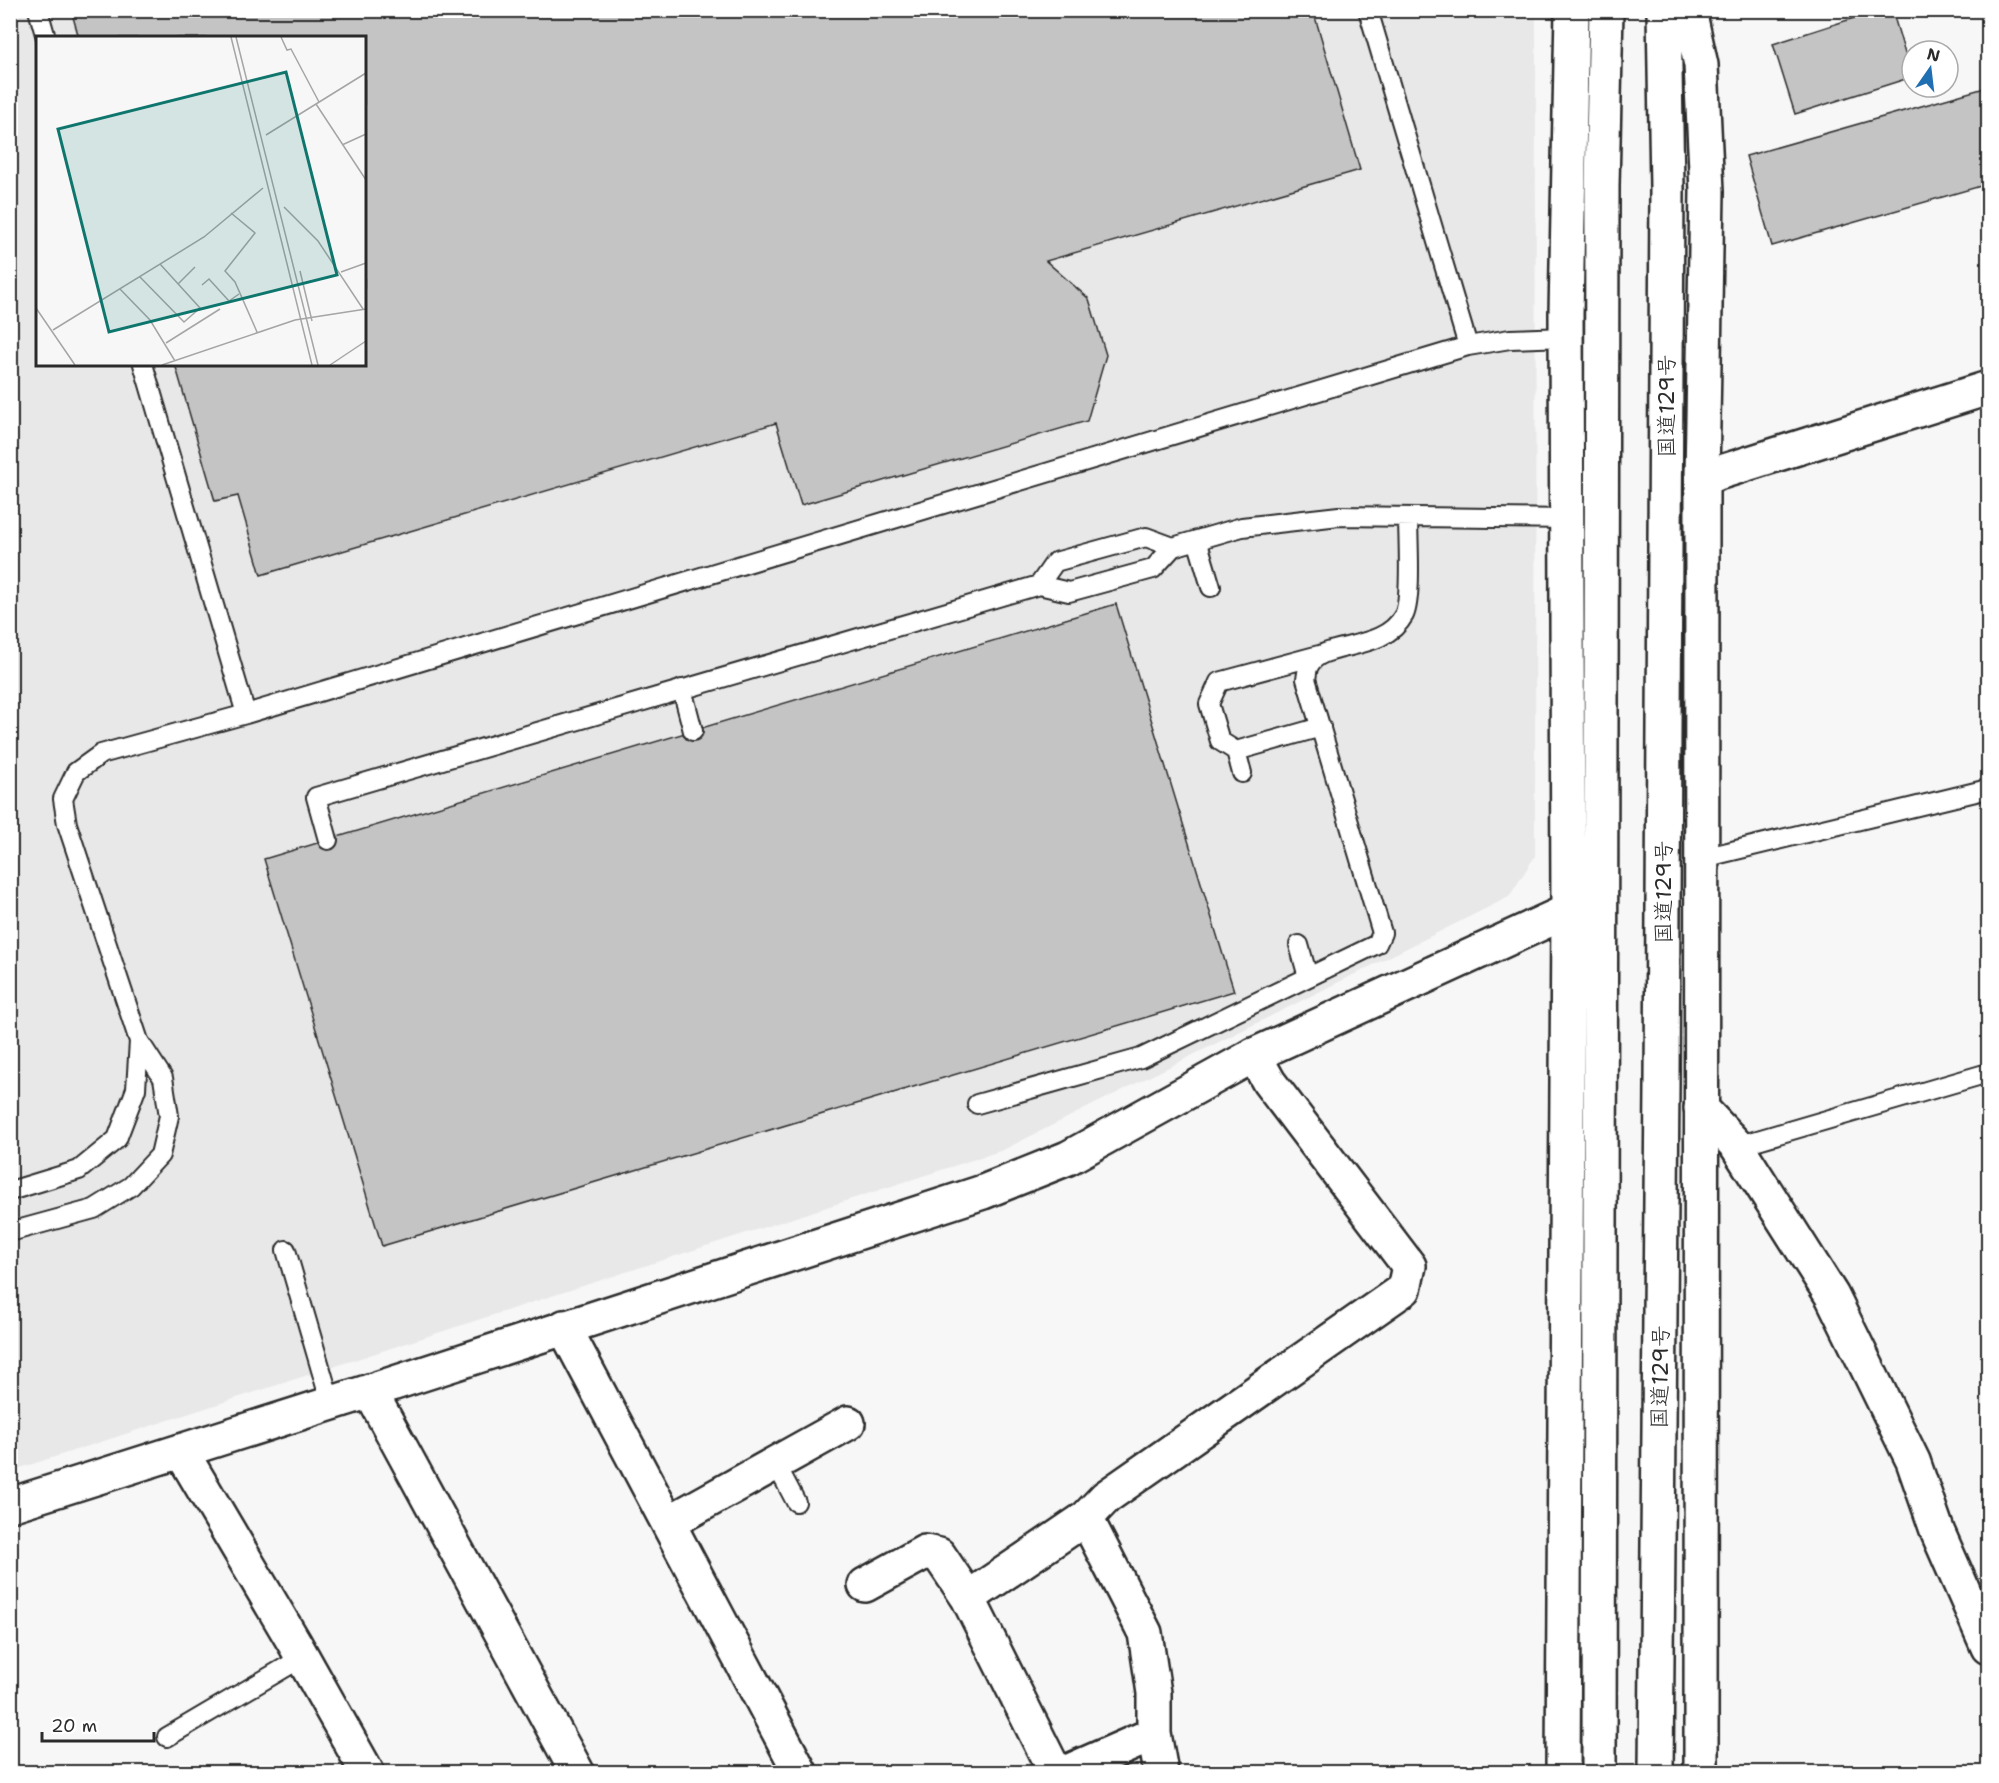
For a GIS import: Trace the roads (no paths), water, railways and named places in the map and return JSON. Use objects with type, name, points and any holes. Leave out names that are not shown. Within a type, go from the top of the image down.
[{"type":"main road","points":[[1563,1773],[1568,911],[1567,337],[1568,150],[1572,10]]},
{"type":"main road","points":[[1599,1773],[1602,186],[1606,10]]},
{"type":"main road","name":"国道129号","points":[[1656,1773],[1667,200],[1664,10]]},
{"type":"main road","points":[[1689,10],[1701,65],[1707,191],[1702,478],[1701,1773]]},
{"type":"main road","points":[[1702,478],[1989,388]]},
{"type":"main road","points":[[10,1505],[331,1404],[983,1192],[1068,1158],[1254,1055],[1568,911]]},
{"type":"main road","points":[[969,1598],[1086,1518],[1106,1497],[1404,1289],[1409,1266],[1269,1082],[1254,1055]]},
{"type":"main road","points":[[1701,1108],[1737,1146],[1832,1296],[1913,1461],[1938,1533],[1989,1647]]},
{"type":"main road","points":[[564,1327],[800,1773]]},
{"type":"main road","points":[[370,1391],[578,1773]]},
{"type":"main road","points":[[668,1523],[849,1423]]},
{"type":"main road","points":[[181,1451],[303,1657],[367,1773]]},
{"type":"main road","points":[[1086,1518],[1145,1633],[1154,1693],[1154,1734],[1161,1773]]},
{"type":"main road","points":[[865,1585],[926,1552],[939,1555],[969,1598],[1055,1773]]},
{"type":"main road","points":[[1067,1773],[1154,1734]]},
{"type":"lane","points":[[38,10],[45,36]]},
{"type":"lane","points":[[1368,10],[1468,346]]},
{"type":"lane","points":[[10,1232],[94,1209],[131,1186],[160,1155],[169,1116],[163,1078],[139,1041],[67,824],[63,799],[76,772],[101,754],[246,714],[1468,346],[1510,339],[1567,337]]},
{"type":"lane","points":[[144,366],[246,714]]},
{"type":"lane","points":[[328,840],[316,797],[1039,585],[1069,592],[1153,569],[1173,547],[1242,527],[1339,516],[1567,519]]},
{"type":"lane","points":[[1242,773],[1236,751],[1220,741],[1209,704],[1219,682],[1234,670],[1319,655],[1383,637],[1395,628],[1405,613],[1408,596],[1408,517]]},
{"type":"lane","points":[[1039,585],[1055,562],[1146,537],[1173,547]]},
{"type":"lane","points":[[1197,540],[1211,587]]},
{"type":"lane","points":[[977,1104],[1142,1058],[1377,944],[1382,933],[1306,679],[1309,665],[1319,655]]},
{"type":"lane","points":[[682,689],[693,730]]},
{"type":"lane","points":[[1236,751],[1321,727]]},
{"type":"lane","points":[[1703,858],[1989,789]]},
{"type":"lane","points":[[1299,945],[1308,977]]},
{"type":"lane","points":[[10,1191],[79,1170],[117,1139],[136,1089],[139,1041]]},
{"type":"lane","points":[[1737,1146],[1989,1073]]},
{"type":"lane","points":[[286,1250],[331,1404]]},
{"type":"lane","points":[[776,1464],[796,1502]]},
{"type":"lane","points":[[167,1737],[303,1657]]}]
